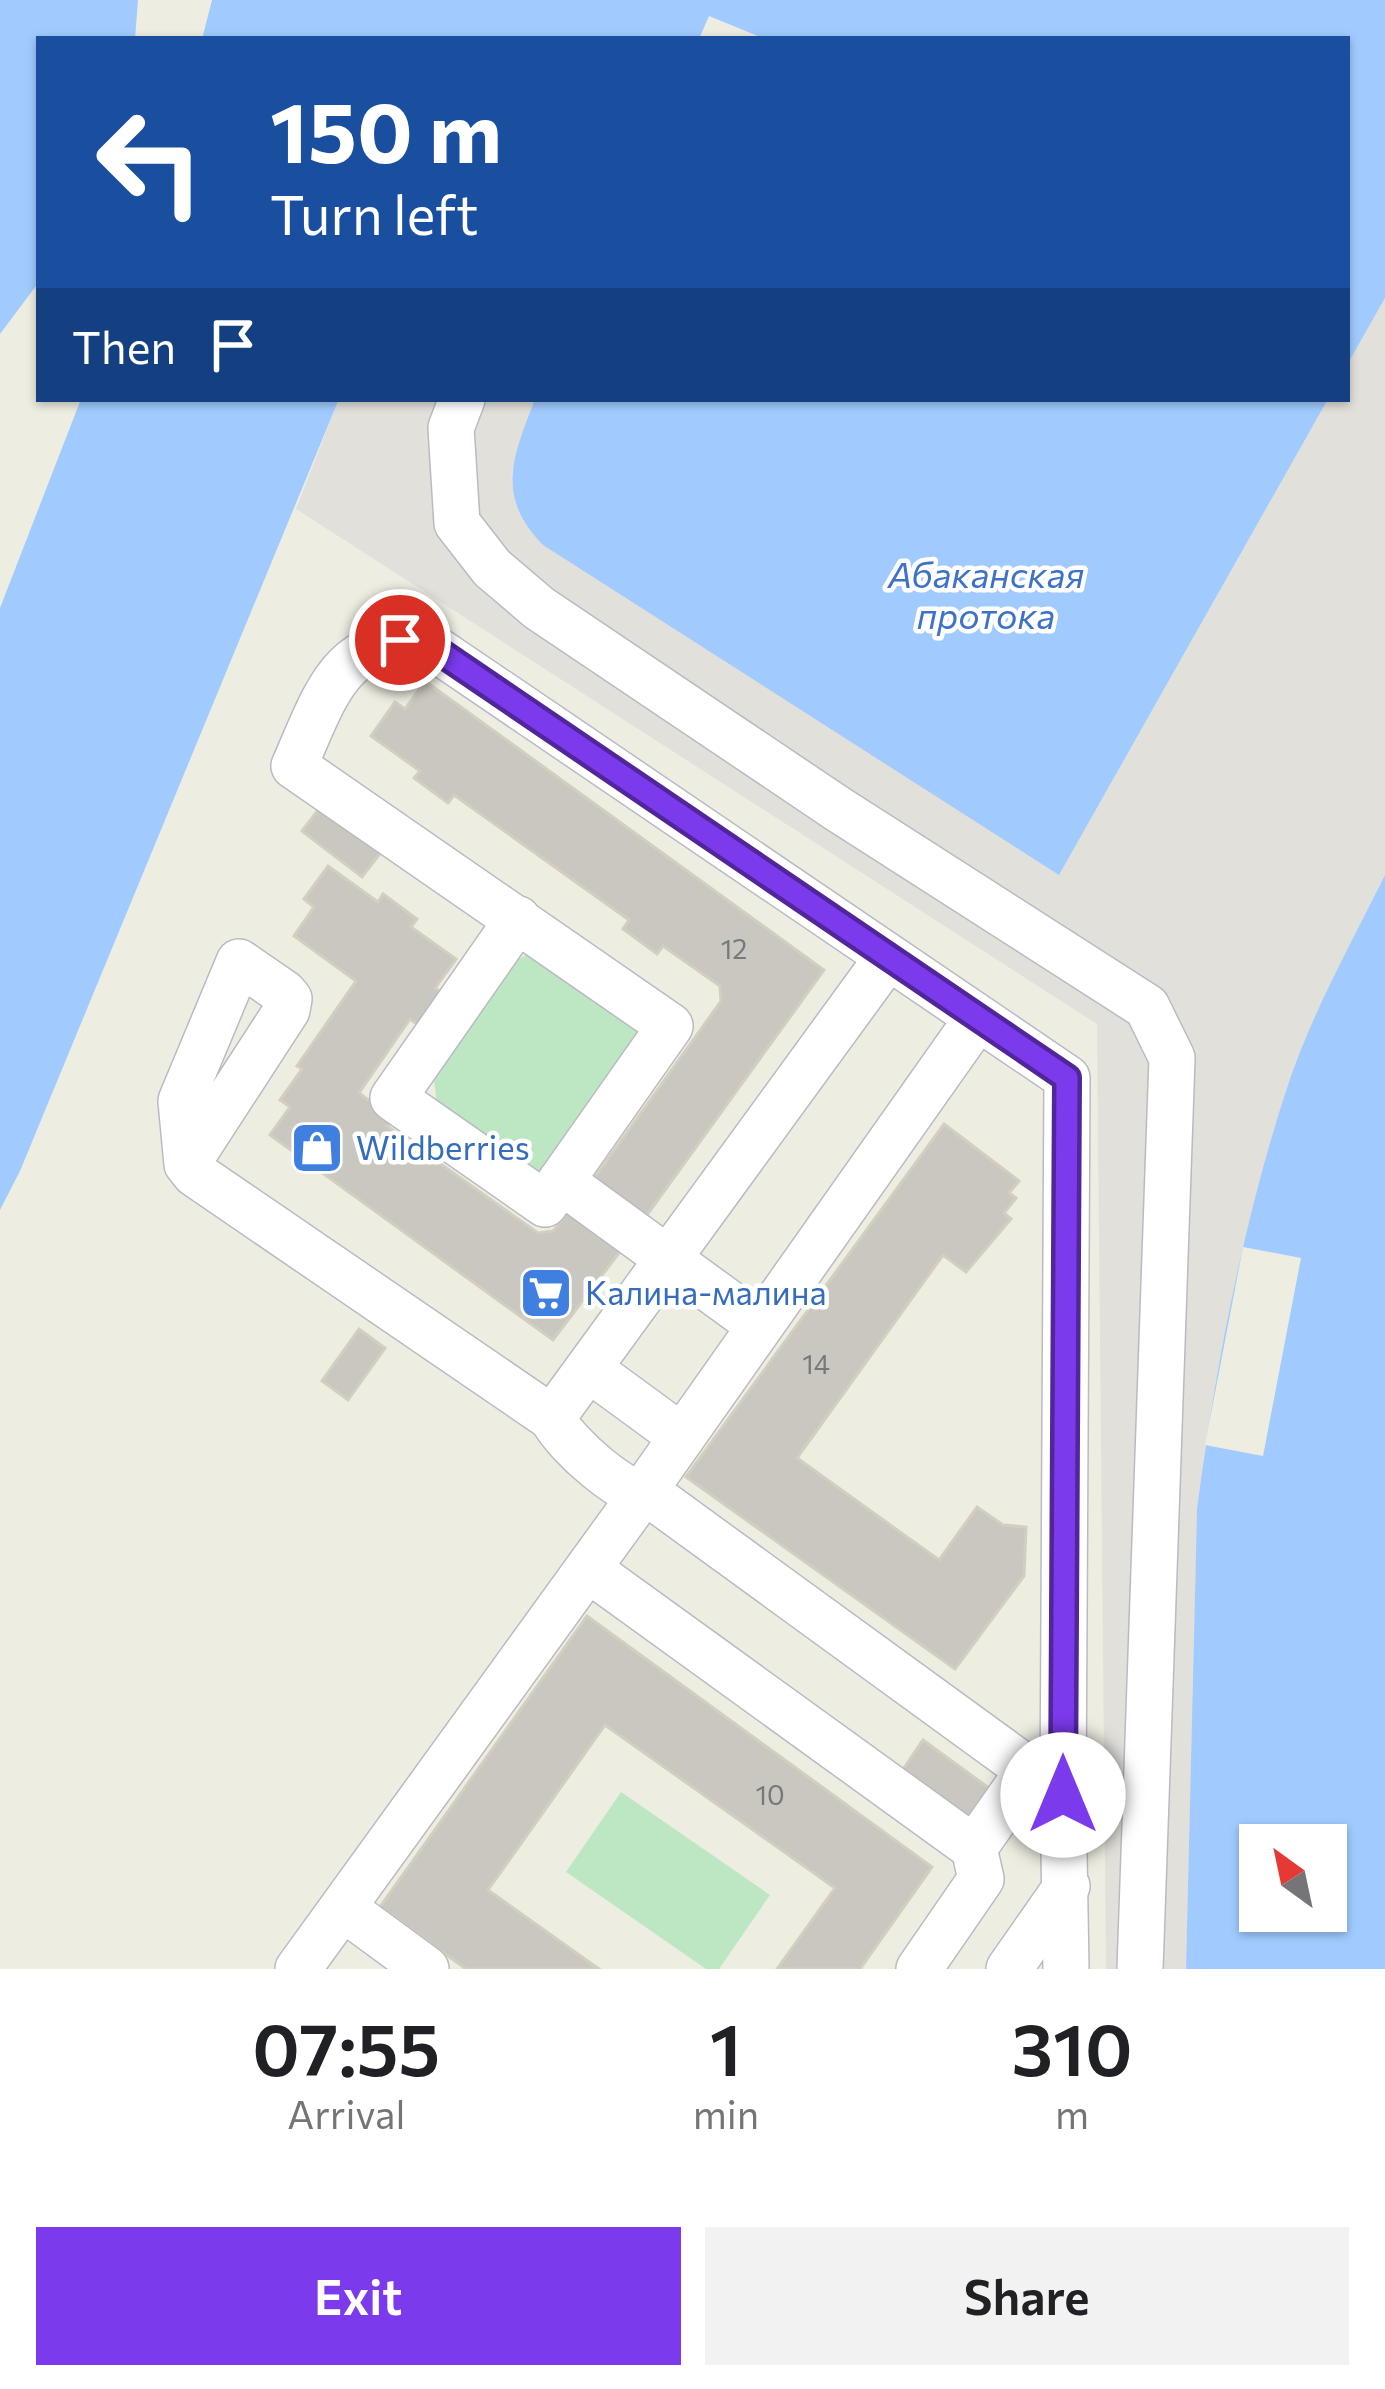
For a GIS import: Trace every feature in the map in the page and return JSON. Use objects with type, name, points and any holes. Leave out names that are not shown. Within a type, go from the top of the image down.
[{"type":"street","points":[[461,402],[451,428],[457,524],[492,568],[539,608],[838,809],[1147,1007],[1172,1058],[1140,1969]]},
{"type":"street","points":[[518,920],[393,1098],[545,1204],[670,1026],[518,920],[294,766],[330,686],[376,645],[400,640],[431,646],[1067,1078],[1046,1782],[1067,1886],[1066,1969]]},
{"type":"street","points":[[552,1418],[888,958]]},
{"type":"street","points":[[298,1969],[640,1498],[977,1019]]},
{"type":"street","points":[[187,1164],[195,1174],[552,1418],[563,1439],[640,1498],[656,1499],[1046,1782]]},
{"type":"street","points":[[561,1181],[759,1325]]},
{"type":"street","points":[[589,1369],[682,1436]]},
{"type":"street","points":[[588,1569],[974,1848],[981,1879],[919,1969]]},
{"type":"street","points":[[974,1848],[1046,1782]]},
{"type":"street","points":[[1010,1969],[1067,1886]]},
{"type":"street","points":[[343,1908],[426,1969]]},
{"type":"shaded area","points":[[1385,298],[1385,875],[1286,1090],[1243,1247],[1205,1445],[1197,1509],[1186,1969],[1106,1969],[1097,1024],[296,509],[338,402],[534,402],[511,476],[1059,875],[1326,402],[1350,402],[1350,360]]},
{"type":"green space","points":[[526,955],[541,957],[639,1030],[639,1043],[542,1175],[437,1103],[434,1080],[514,962]]},
{"type":"green space","points":[[621,1792],[770,1895],[719,1969],[706,1969],[566,1872]]},
{"type":"water","points":[[0,0],[138,0],[135,36],[36,36],[36,286],[0,334]]},
{"type":"water","points":[[212,0],[1385,0],[1385,298],[1350,360],[1350,36],[203,36]]},
{"type":"water","points":[[80,402],[338,402],[0,1210],[0,608]]},
{"type":"water","name":"Абаканская протока","points":[[534,402],[1326,402],[1059,875],[543,545],[518,510],[514,493],[520,439]]},
{"type":"water","points":[[1385,875],[1385,1969],[1186,1969],[1197,1509],[1243,1247],[1285,1094],[1318,1010]]},
{"type":"pier","points":[[709,16],[758,36],[700,36]]},
{"type":"pier","points":[[1243,1247],[1301,1258],[1263,1456],[1205,1445]]},
{"type":"building","points":[[425,681],[824,970],[639,1226],[588,1187],[721,1001],[720,986],[663,946],[657,954],[623,929],[629,920],[454,795],[448,803],[414,778],[420,771],[371,736],[395,702],[405,709]]},
{"type":"building","points":[[322,805],[382,851],[362,877],[302,831]]},
{"type":"building","points":[[328,866],[378,902],[383,894],[417,919],[411,927],[456,959],[435,988],[444,994],[421,1027],[410,1019],[359,1093],[393,1118],[387,1126],[538,1233],[553,1231],[577,1202],[628,1241],[553,1340],[270,1135],[290,1107],[280,1100],[302,1069],[297,1066],[356,981],[294,936],[314,907],[304,899]]},
{"type":"building","points":[[944,1124],[1019,1181],[1009,1193],[1016,1198],[1004,1213],[1011,1219],[966,1272],[943,1255],[797,1458],[939,1560],[977,1507],[1003,1525],[1026,1527],[1024,1576],[955,1669],[686,1477]]},
{"type":"building","points":[[359,1329],[385,1348],[348,1400],[322,1381]]},
{"type":"building","points":[[587,1616],[932,1867],[860,1969],[777,1969],[835,1888],[605,1725],[488,1890],[599,1969],[466,1969],[380,1907]]},
{"type":"building","points":[[923,1740],[993,1791],[972,1820],[902,1771]]},
{"type":"place","name":"Wildberries","points":[[317,1148]]},
{"type":"place","name":"Калина-малина","points":[[546,1293]]},
{"type":"route","points":[[400,640],[431,646],[1067,1078],[1063,1795]]}]
